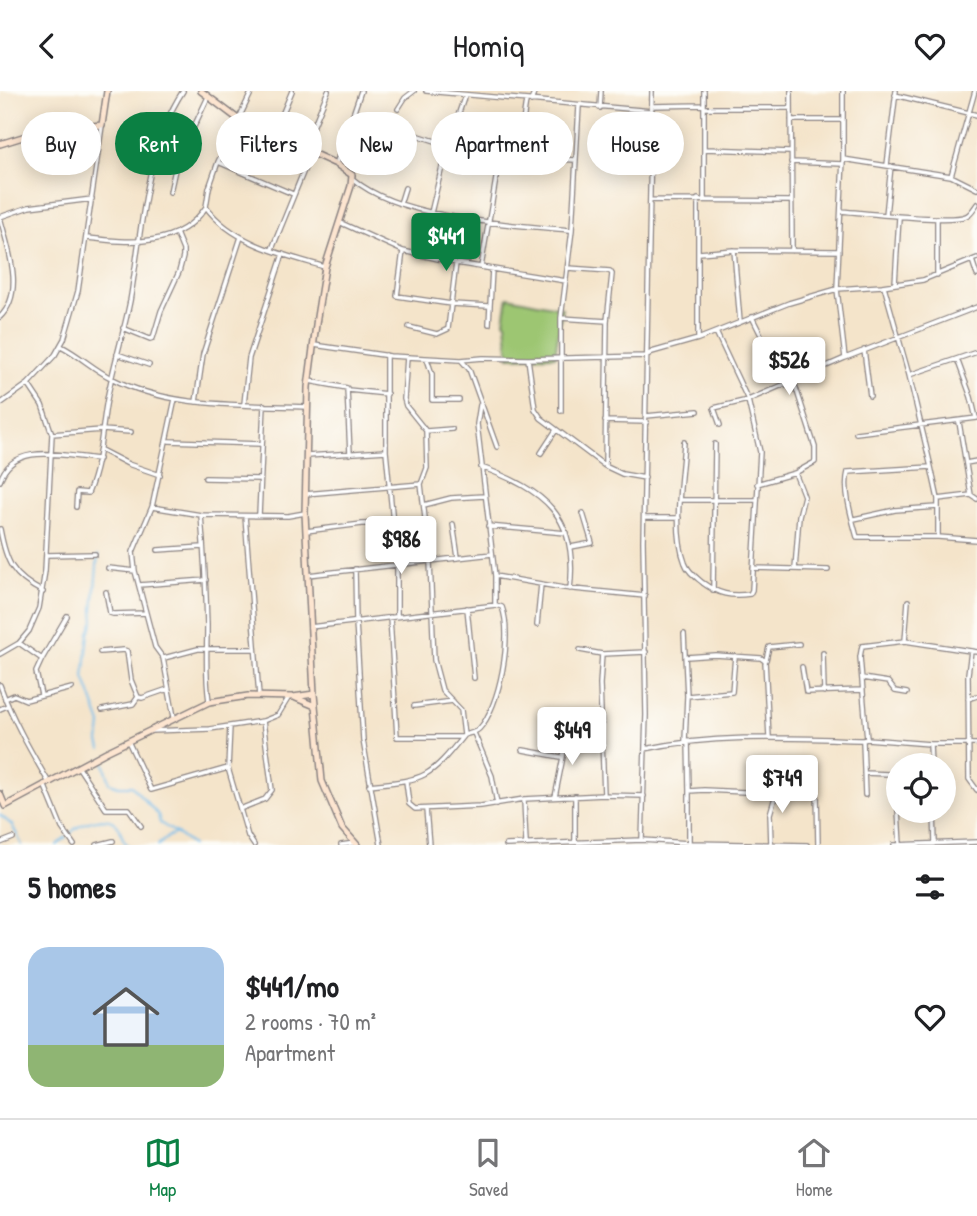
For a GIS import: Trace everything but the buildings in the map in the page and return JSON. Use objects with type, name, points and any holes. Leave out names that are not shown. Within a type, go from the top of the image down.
[{"type":"street","points":[[0,404],[28,384],[61,346],[78,291],[107,91]]},
{"type":"street","points":[[171,112],[183,91]]},
{"type":"street","points":[[201,91],[228,112]]},
{"type":"street","points":[[242,112],[252,91]]},
{"type":"street","points":[[283,112],[292,91]]},
{"type":"street","points":[[319,112],[328,91]]},
{"type":"street","points":[[354,112],[361,91]]},
{"type":"street","points":[[398,109],[414,91]]},
{"type":"street","points":[[426,91],[600,108],[790,108]]},
{"type":"street","points":[[527,112],[534,91]]},
{"type":"street","points":[[600,108],[601,91]]},
{"type":"street","points":[[642,840],[646,652],[646,356],[652,91]]},
{"type":"street","points":[[704,91],[704,199]]},
{"type":"street","points":[[791,91],[792,251]]},
{"type":"street","points":[[843,91],[843,161],[837,289],[845,358]]},
{"type":"street","points":[[951,176],[975,91]]},
{"type":"street","points":[[886,215],[895,93],[977,115]]},
{"type":"street","points":[[460,112],[465,95]]},
{"type":"street","points":[[201,112],[208,97]]},
{"type":"street","points":[[561,411],[561,318],[572,230],[579,106]]},
{"type":"street","points":[[791,120],[842,120]]},
{"type":"street","points":[[0,144],[42,131],[102,125]]},
{"type":"street","points":[[705,149],[791,152]]},
{"type":"street","points":[[322,158],[336,164]]},
{"type":"street","points":[[791,162],[843,161],[889,165],[951,176],[977,188]]},
{"type":"street","points":[[87,238],[139,242],[176,233],[192,224],[206,207],[216,168]]},
{"type":"street","points":[[76,507],[77,492],[88,493],[99,459],[111,378],[123,328],[150,175]]},
{"type":"street","points":[[170,192],[174,175]]},
{"type":"street","points":[[248,175],[293,195]]},
{"type":"street","points":[[272,249],[302,175]]},
{"type":"street","points":[[351,175],[362,188],[400,204],[490,222],[572,230]]},
{"type":"street","points":[[421,255],[441,175]]},
{"type":"street","points":[[481,267],[497,175]]},
{"type":"street","points":[[353,179],[325,267],[313,344],[309,381],[305,513],[314,694],[322,781],[337,819],[356,844]]},
{"type":"street","points":[[400,204],[405,188]]},
{"type":"street","points":[[0,317],[9,305],[13,282],[0,217],[36,205],[92,199]]},
{"type":"street","points":[[698,199],[698,339]]},
{"type":"street","points":[[650,200],[790,201]]},
{"type":"street","points":[[841,211],[937,218],[968,216],[977,204]]},
{"type":"street","points":[[206,207],[220,223],[241,237],[325,267]]},
{"type":"street","points":[[895,284],[900,216]]},
{"type":"street","points":[[937,218],[937,275]]},
{"type":"street","points":[[339,222],[403,251],[456,263],[566,281]]},
{"type":"street","points":[[123,328],[153,338],[183,257],[176,233]]},
{"type":"street","points":[[195,402],[205,347],[241,237]]},
{"type":"street","points":[[699,253],[734,250],[839,251]]},
{"type":"street","points":[[734,250],[740,322]]},
{"type":"street","points":[[403,251],[397,296],[451,304],[489,306]]},
{"type":"street","points":[[244,404],[249,358],[283,254]]},
{"type":"street","points":[[313,344],[427,359],[646,356],[837,289],[884,286],[937,275],[977,258]]},
{"type":"street","points":[[972,260],[977,275]]},
{"type":"street","points":[[409,327],[437,334],[448,329],[456,263]]},
{"type":"street","points":[[568,268],[605,270],[612,274],[605,357],[605,466]]},
{"type":"street","points":[[489,324],[492,269]]},
{"type":"street","points":[[884,286],[909,375],[938,499],[938,537]]},
{"type":"street","points":[[720,425],[714,408],[748,400],[898,336],[977,307]]},
{"type":"street","points":[[752,317],[786,385]]},
{"type":"street","points":[[561,318],[607,321]]},
{"type":"street","points":[[684,442],[679,518],[685,563],[689,570],[713,590],[730,595],[750,594],[760,453],[748,400],[716,332]]},
{"type":"street","points":[[61,346],[79,355],[111,378],[175,399],[308,407]]},
{"type":"street","points":[[864,350],[870,396]]},
{"type":"street","points":[[909,375],[977,352]]},
{"type":"street","points":[[117,354],[149,365]]},
{"type":"street","points":[[386,355],[386,451],[397,564],[397,616]]},
{"type":"street","points":[[369,785],[405,781],[431,772],[463,736],[461,710],[442,689],[436,673],[430,561],[421,484],[427,468],[426,431],[406,406],[404,399],[407,357]]},
{"type":"street","points":[[427,359],[432,374],[432,400],[459,400]]},
{"type":"street","points":[[528,359],[535,409],[541,418],[605,466],[622,474],[645,478]]},
{"type":"street","points":[[856,433],[976,418],[957,359]]},
{"type":"street","points":[[461,360],[469,369],[497,447]]},
{"type":"street","points":[[309,381],[345,386],[348,390],[387,394]]},
{"type":"street","points":[[757,484],[795,473],[813,464],[815,447],[794,381]]},
{"type":"street","points":[[0,654],[19,643],[34,621],[43,592],[52,434],[41,405],[28,384]]},
{"type":"street","points":[[348,390],[349,454]]},
{"type":"street","points":[[174,717],[163,658],[155,647],[132,561],[135,544],[152,507],[175,399]]},
{"type":"street","points":[[259,515],[264,405]]},
{"type":"street","points":[[480,405],[477,424],[495,576],[495,605]]},
{"type":"street","points":[[646,415],[698,411]]},
{"type":"street","points":[[605,421],[646,422]]},
{"type":"street","points":[[958,422],[971,495]]},
{"type":"street","points":[[426,431],[452,429]]},
{"type":"street","points":[[52,434],[102,430],[131,432]]},
{"type":"street","points":[[541,453],[556,431]]},
{"type":"street","points":[[168,441],[261,444]]},
{"type":"street","points":[[713,590],[715,444]]},
{"type":"street","points":[[101,450],[128,464],[160,475]]},
{"type":"street","points":[[306,456],[386,451]]},
{"type":"street","points":[[0,481],[15,460],[32,454],[51,453],[99,459]]},
{"type":"street","points":[[966,463],[977,461]]},
{"type":"street","points":[[481,467],[547,501],[568,533],[571,547],[570,589]]},
{"type":"street","points":[[931,467],[848,472],[846,478],[856,535],[859,538],[938,537],[977,540]]},
{"type":"street","points":[[795,473],[804,499],[799,516],[795,569]]},
{"type":"street","points":[[205,478],[260,479]]},
{"type":"street","points":[[305,494],[421,484]]},
{"type":"street","points":[[938,499],[971,495],[977,499]]},
{"type":"street","points":[[424,505],[451,498],[484,496]]},
{"type":"street","points":[[681,500],[756,500]]},
{"type":"street","points":[[152,507],[201,515],[288,516],[305,513]]},
{"type":"street","points":[[853,519],[895,510],[938,507]]},
{"type":"street","points":[[571,547],[592,543],[583,513]]},
{"type":"street","points":[[201,515],[206,580],[205,676],[209,702]]},
{"type":"street","points":[[245,516],[259,696]]},
{"type":"street","points":[[644,518],[679,518]]},
{"type":"street","points":[[306,531],[394,523]]},
{"type":"street","points":[[453,524],[458,558]]},
{"type":"street","points":[[488,526],[568,533]]},
{"type":"street","points":[[0,529],[9,564],[20,579],[43,592]]},
{"type":"street","points":[[158,550],[204,547]]},
{"type":"street","points":[[46,555],[95,554]]},
{"type":"street","points":[[308,575],[492,554]]},
{"type":"street","points":[[108,568],[135,571]]},
{"type":"street","points":[[753,568],[828,570]]},
{"type":"street","points":[[355,569],[363,740],[380,845]]},
{"type":"street","points":[[495,576],[570,589],[645,596]]},
{"type":"street","points":[[139,585],[206,580]]},
{"type":"street","points":[[537,625],[541,584]]},
{"type":"street","points":[[106,592],[110,613],[146,613]]},
{"type":"street","points":[[905,641],[908,601]]},
{"type":"street","points":[[310,627],[397,616],[495,605],[503,611],[503,673],[485,720],[474,733],[463,736],[397,737],[390,617]]},
{"type":"street","points":[[467,608],[474,678]]},
{"type":"street","points":[[41,695],[36,672],[67,617]]},
{"type":"street","points":[[684,634],[687,657],[689,843]]},
{"type":"street","points":[[865,795],[860,657],[862,646],[905,641],[977,652]]},
{"type":"street","points":[[19,643],[42,659]]},
{"type":"street","points":[[769,737],[766,650],[769,647],[799,644]]},
{"type":"street","points":[[163,658],[207,649],[255,649]]},
{"type":"street","points":[[580,650],[602,654],[646,652]]},
{"type":"street","points":[[100,652],[127,651],[131,680],[138,697]]},
{"type":"street","points":[[971,651],[968,699],[969,779],[977,790]]},
{"type":"street","points":[[823,653],[824,692]]},
{"type":"street","points":[[602,654],[600,684],[604,795]]},
{"type":"street","points":[[687,657],[735,656],[761,658],[766,663]]},
{"type":"street","points":[[687,696],[732,692],[735,656]]},
{"type":"street","points":[[802,667],[806,692],[863,690]]},
{"type":"street","points":[[862,678],[888,683],[895,691],[907,693]]},
{"type":"street","points":[[0,685],[7,706],[46,783],[62,828],[74,845]]},
{"type":"street","points":[[5,699],[14,695],[26,700],[72,688]]},
{"type":"street","points":[[138,697],[169,689]]},
{"type":"street","points":[[0,794],[3,807],[174,717],[209,702],[259,696],[291,697],[314,694]]},
{"type":"street","points":[[968,699],[977,696]]},
{"type":"street","points":[[102,710],[133,704],[138,697]]},
{"type":"street","points":[[291,697],[315,706]]},
{"type":"street","points":[[148,731],[199,730],[263,721],[278,715],[291,697]]},
{"type":"street","points":[[414,706],[453,701]]},
{"type":"street","points":[[0,709],[7,706]]},
{"type":"street","points":[[240,809],[265,799],[272,790],[263,721]]},
{"type":"street","points":[[230,726],[228,768],[248,836],[254,845]]},
{"type":"street","points":[[555,797],[568,732]]},
{"type":"street","points":[[474,733],[492,776],[497,804]]},
{"type":"street","points":[[644,749],[686,741],[769,737],[977,744]]},
{"type":"street","points":[[128,741],[151,790],[228,768]]},
{"type":"street","points":[[930,744],[930,753]]},
{"type":"street","points":[[523,750],[561,757]]},
{"type":"street","points":[[78,766],[103,806],[110,810],[129,809],[141,826]]},
{"type":"street","points":[[864,773],[886,774]]},
{"type":"street","points":[[405,781],[411,807],[426,809],[555,797],[644,796]]},
{"type":"street","points":[[689,791],[745,792],[813,787],[817,790],[818,845]]},
{"type":"street","points":[[771,844],[770,814],[776,788]]},
{"type":"street","points":[[575,796],[575,842]]},
{"type":"street","points":[[524,799],[526,843]]},
{"type":"street","points":[[426,809],[429,845]]},
{"type":"street","points":[[899,823],[900,845]]},
{"type":"street","points":[[934,823],[935,844]]},
{"type":"street","points":[[0,843],[13,838]]},
{"type":"street","points":[[506,845],[575,842],[599,844],[642,840],[807,845]]},
{"type":"street","points":[[97,845],[113,841]]},
{"type":"street","points":[[894,845],[977,842]]},
{"type":"street","points":[[341,845],[356,844]]},
{"type":"green space","points":[[508,297],[562,308],[555,356],[509,357],[504,321]]},
{"type":"waterway","points":[[98,555],[94,621],[89,633],[84,677],[101,724],[101,749]]},
{"type":"waterway","points":[[103,759],[110,783],[132,786],[158,815],[160,823],[176,833]]},
{"type":"waterway","points":[[0,815],[12,825],[22,845]]},
{"type":"waterway","points":[[70,834],[85,823],[99,819],[112,821],[128,845]]},
{"type":"waterway","points":[[158,845],[176,833],[192,845]]},
{"type":"waterway","points":[[57,845],[66,837]]}]
